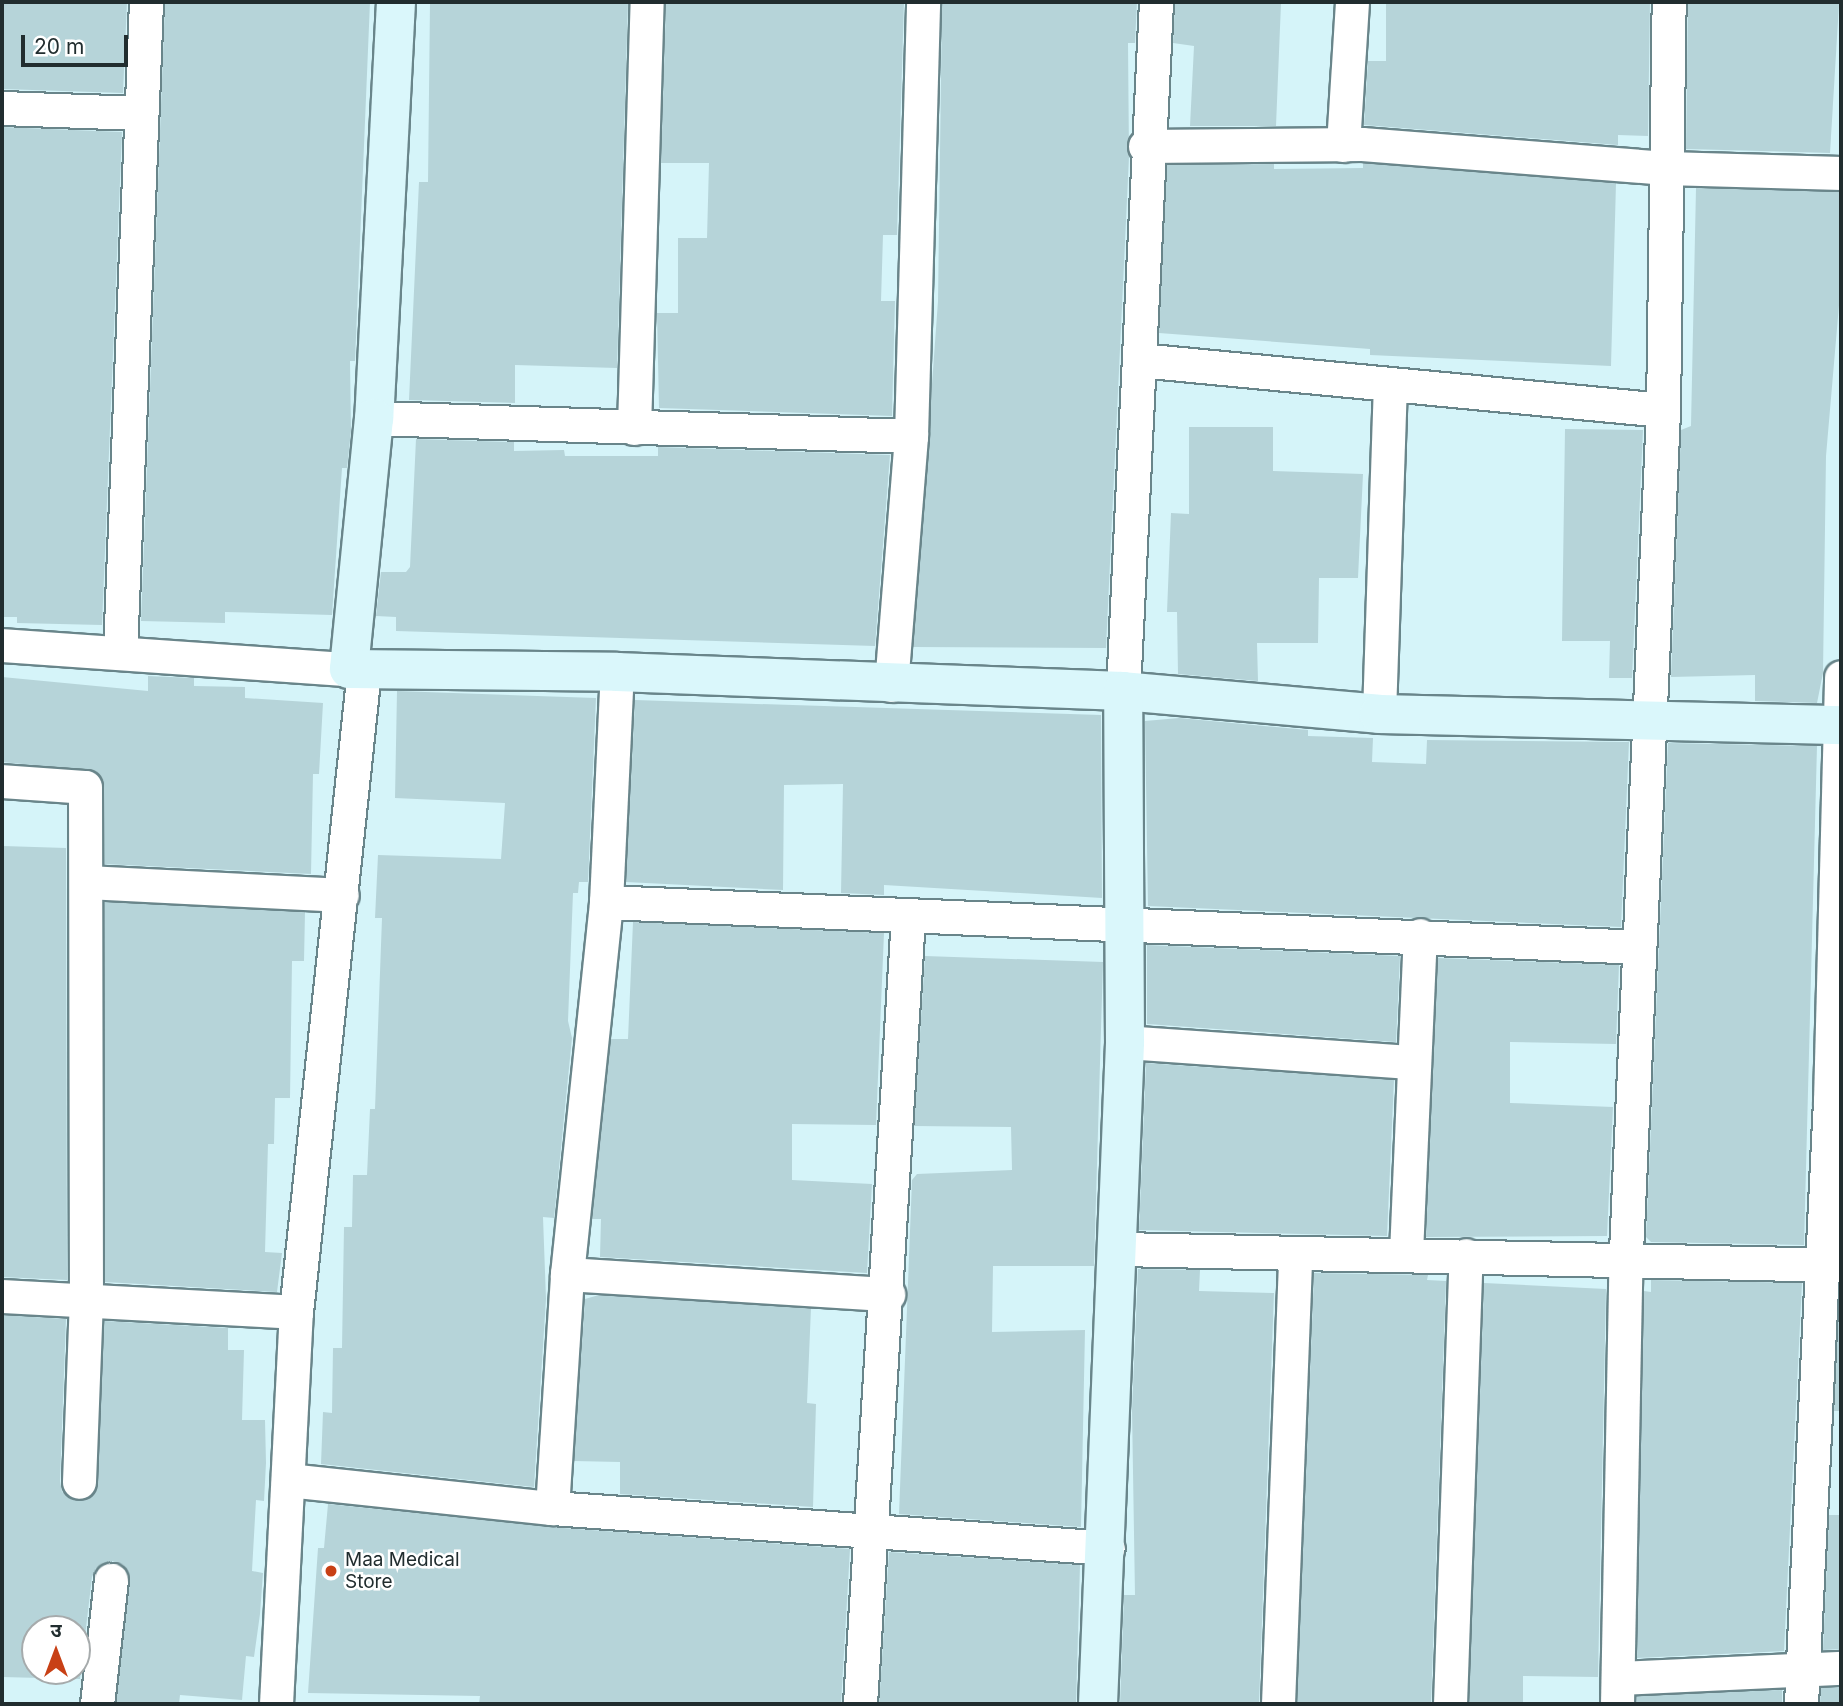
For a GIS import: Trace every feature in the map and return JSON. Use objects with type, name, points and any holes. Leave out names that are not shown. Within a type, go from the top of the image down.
[{"type":"street","points":[[120,652],[139,113],[146,2]]},
{"type":"street","points":[[276,1704],[296,1312],[342,895],[374,418],[397,2]]},
{"type":"street","points":[[634,428],[647,2]]},
{"type":"street","points":[[891,685],[911,436],[923,2]]},
{"type":"street","points":[[1098,1704],[1108,1548],[1120,1249],[1127,920],[1123,691],[1139,360],[1145,146],[1156,2]]},
{"type":"street","points":[[1343,145],[1352,2]]},
{"type":"street","points":[[1670,2],[1665,168],[1663,410],[1626,1261],[1618,1691],[1803,1667],[1841,1668]]},
{"type":"street","points":[[2,108],[139,113]]},
{"type":"street","points":[[1145,146],[1343,145],[1665,168],[1841,173]]},
{"type":"street","points":[[1139,360],[1663,410]]},
{"type":"street","points":[[1379,714],[1390,384]]},
{"type":"street","points":[[374,418],[911,436]]},
{"type":"street","points":[[2,645],[357,669],[617,672],[891,685],[1123,691],[1379,714],[1840,725]]},
{"type":"street","points":[[552,1508],[567,1274],[606,902],[617,672]]},
{"type":"street","points":[[1801,1704],[1803,1667],[1827,1500],[1836,1101],[1841,677]]},
{"type":"street","points":[[2,781],[85,787],[88,882],[86,1299],[79,1482]]},
{"type":"street","points":[[88,882],[342,895]]},
{"type":"street","points":[[606,902],[908,916],[1127,920],[1639,947]]},
{"type":"street","points":[[860,1704],[888,1294],[908,916]]},
{"type":"street","points":[[1406,1253],[1411,1062],[1420,935]]},
{"type":"street","points":[[1125,1042],[1411,1062]]},
{"type":"street","points":[[1120,1249],[1295,1254],[1406,1253],[1832,1265]]},
{"type":"street","points":[[1278,1704],[1295,1254]]},
{"type":"street","points":[[1450,1704],[1466,1255]]},
{"type":"street","points":[[567,1274],[888,1294]]},
{"type":"street","points":[[2,1296],[296,1312]]},
{"type":"street","points":[[288,1480],[552,1508],[1108,1548]]},
{"type":"street","points":[[97,1704],[111,1580]]},
{"type":"building","points":[[2,2],[127,2],[123,93],[2,89]]},
{"type":"building","points":[[165,2],[370,2],[355,361],[350,361],[351,431],[347,468],[342,468],[332,615],[225,612],[225,623],[141,621]]},
{"type":"building","points":[[430,2],[628,2],[617,368],[515,365],[515,403],[409,400],[419,182],[428,182]]},
{"type":"building","points":[[666,2],[904,2],[897,235],[883,235],[881,301],[895,301],[892,416],[659,408],[657,313],[678,313],[678,238],[707,238],[709,163],[661,163]]},
{"type":"building","points":[[942,2],[1137,2],[1135,43],[1128,43],[1129,157],[1106,648],[913,647],[938,301]]},
{"type":"building","points":[[1175,2],[1281,3],[1276,126],[1190,126],[1194,46],[1173,43]]},
{"type":"building","points":[[1386,2],[1650,2],[1648,136],[1618,135],[1618,145],[1364,125],[1368,61],[1386,61]]},
{"type":"building","points":[[1688,2],[1839,4],[1830,153],[1686,149]]},
{"type":"building","points":[[2,127],[122,132],[102,625],[17,623],[17,617],[2,617]]},
{"type":"building","points":[[1363,163],[1616,183],[1611,366],[1370,355],[1370,349],[1159,333],[1167,165],[1274,164],[1274,169],[1363,168]]},
{"type":"building","points":[[1696,188],[1839,192],[1841,282],[1826,456],[1823,673],[1817,703],[1755,701],[1755,675],[1671,677],[1681,430],[1691,426]]},
{"type":"building","points":[[1189,427],[1273,427],[1273,471],[1363,474],[1358,578],[1319,578],[1318,643],[1257,643],[1258,681],[1178,674],[1177,612],[1167,612],[1171,513],[1189,514]]},
{"type":"building","points":[[1565,429],[1643,430],[1632,678],[1609,678],[1610,641],[1562,641]]},
{"type":"building","points":[[416,439],[514,442],[514,451],[564,450],[565,456],[658,456],[658,447],[890,455],[875,646],[396,631],[396,617],[376,616],[381,572],[406,572],[410,567]]},
{"type":"building","points":[[148,676],[194,678],[194,686],[245,687],[245,698],[323,703],[319,774],[313,774],[311,874],[104,864],[104,787],[96,771],[2,762],[2,677],[148,691]]},
{"type":"building","points":[[397,691],[596,698],[588,882],[579,882],[578,893],[573,893],[568,1021],[572,1038],[554,1218],[543,1217],[546,1299],[534,1487],[321,1464],[323,1412],[332,1413],[333,1348],[342,1348],[344,1227],[352,1227],[353,1175],[367,1175],[370,1109],[375,1109],[382,918],[375,918],[378,855],[501,859],[505,803],[395,798]]},
{"type":"building","points":[[635,700],[1101,715],[1102,898],[884,885],[884,895],[841,893],[843,784],[784,785],[783,890],[626,882]]},
{"type":"building","points":[[1179,718],[1308,730],[1308,736],[1373,738],[1372,762],[1426,764],[1427,740],[1629,742],[1621,927],[1148,906],[1145,721]]},
{"type":"building","points":[[1668,743],[1817,746],[1804,1245],[1651,1242],[1646,1237]]},
{"type":"building","points":[[3,846],[66,848],[67,1280],[2,1277]]},
{"type":"building","points":[[104,902],[305,912],[304,961],[292,961],[290,1098],[275,1098],[274,1144],[268,1144],[265,1252],[282,1253],[277,1292],[105,1282]]},
{"type":"building","points":[[633,922],[884,933],[876,1125],[792,1124],[792,1180],[872,1184],[867,1273],[600,1257],[601,1219],[592,1219],[611,1039],[628,1039]]},
{"type":"building","points":[[1147,945],[1400,956],[1396,1042],[1147,1024]]},
{"type":"building","points":[[925,956],[1103,962],[1094,1266],[993,1266],[992,1332],[1085,1330],[1081,1527],[899,1514],[912,1180],[917,1174],[1012,1170],[1011,1127],[914,1126]]},
{"type":"building","points":[[1438,958],[1619,965],[1616,1044],[1510,1042],[1510,1103],[1613,1107],[1607,1236],[1426,1237]]},
{"type":"building","points":[[1146,1063],[1394,1080],[1387,1236],[1139,1230]]},
{"type":"building","points":[[1138,1269],[1200,1270],[1199,1291],[1274,1293],[1259,1704],[1120,1704],[1124,1595],[1135,1595],[1132,1410]]},
{"type":"building","points":[[1314,1273],[1428,1275],[1427,1280],[1446,1281],[1431,1704],[1297,1704]]},
{"type":"building","points":[[1651,1280],[1802,1283],[1784,1651],[1637,1658],[1644,1291],[1651,1292]]},
{"type":"building","points":[[1484,1283],[1606,1289],[1598,1677],[1523,1676],[1523,1704],[1469,1704]]},
{"type":"building","points":[[1840,1284],[1841,1411],[1834,1411]]},
{"type":"building","points":[[599,1295],[811,1308],[807,1403],[816,1404],[813,1507],[620,1494],[620,1462],[574,1461],[585,1299]]},
{"type":"building","points":[[2,1315],[66,1319],[60,1481],[62,1492],[78,1501],[89,1499],[98,1483],[104,1321],[228,1328],[228,1350],[244,1350],[242,1420],[265,1420],[264,1501],[256,1500],[252,1571],[263,1573],[260,1614],[254,1657],[246,1656],[242,1700],[180,1695],[179,1704],[116,1704],[130,1581],[123,1565],[112,1561],[96,1568],[92,1577],[88,1615],[21,1615],[21,1677],[2,1677]]},
{"type":"building","points":[[328,1504],[550,1527],[850,1549],[841,1704],[479,1704],[480,1696],[308,1693],[318,1548],[324,1548]]},
{"type":"building","points":[[1829,1515],[1841,1515],[1841,1649],[1823,1650]]},
{"type":"building","points":[[889,1552],[1080,1565],[1076,1704],[879,1704]]},
{"type":"building","points":[[1841,1687],[1841,1704],[1820,1704],[1821,1688]]},
{"type":"building","points":[[1782,1690],[1782,1704],[1636,1704],[1636,1696]]},
{"type":"place","name":"Maa Medical Store","points":[[331,1571]]}]
